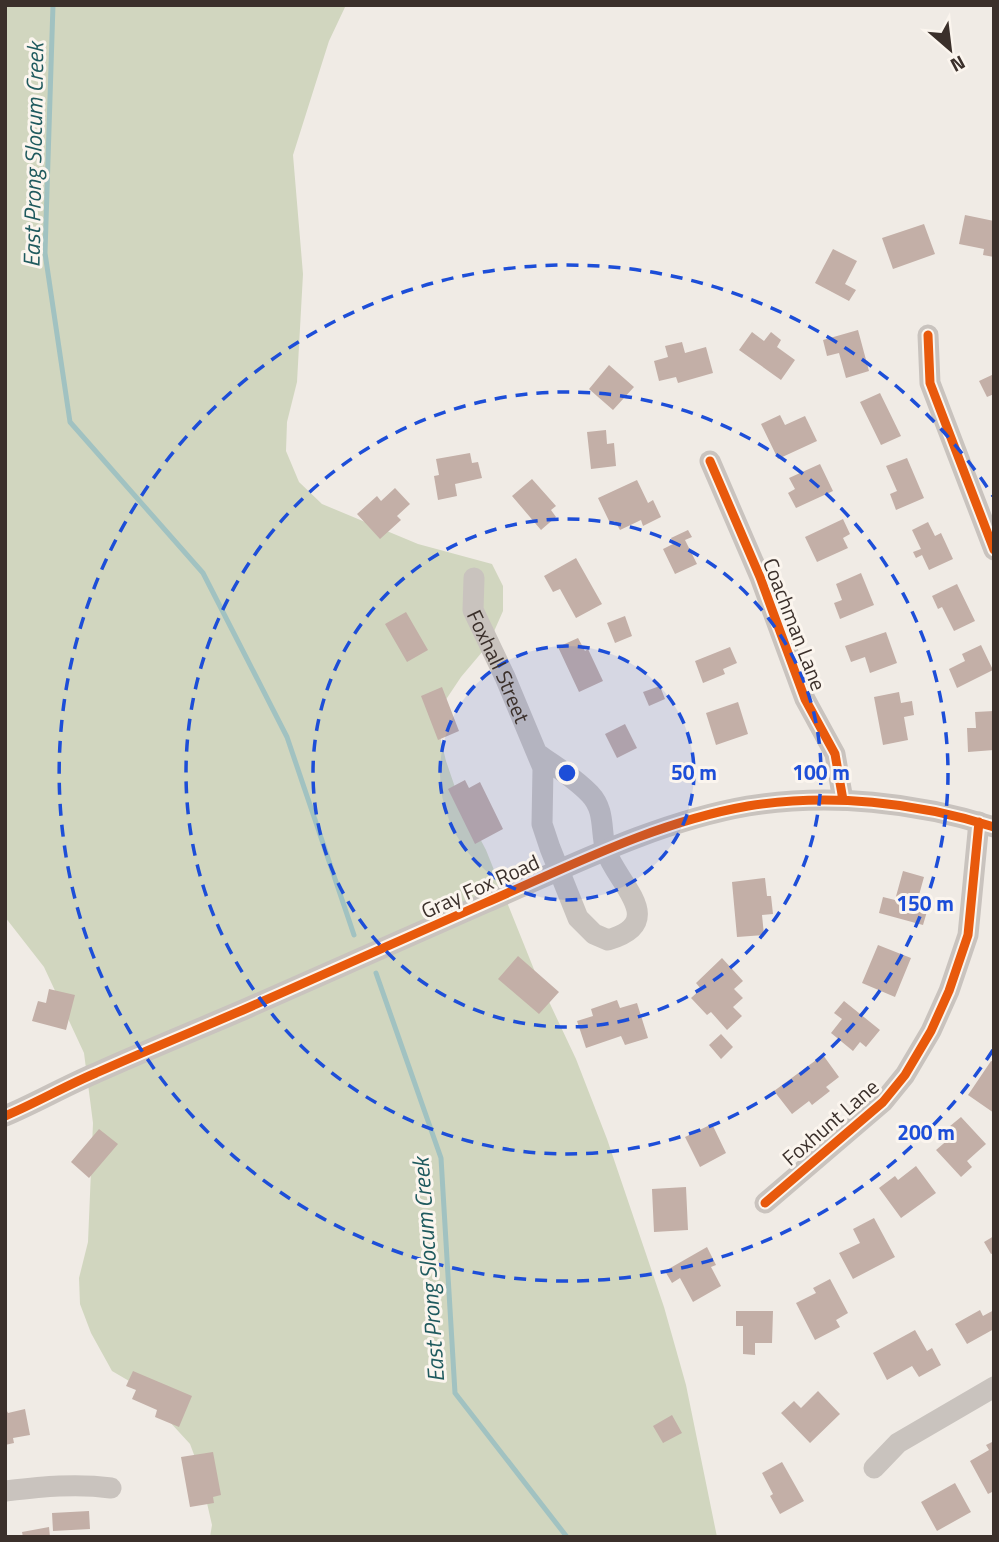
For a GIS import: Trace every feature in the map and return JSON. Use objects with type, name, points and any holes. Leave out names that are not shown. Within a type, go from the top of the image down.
[{"type":"street","points":[[928,335],[930,383],[994,551]]},
{"type":"street","name":"Coachman Lane","points":[[710,461],[764,588],[804,699],[835,754],[843,800]]},
{"type":"street","name":"Foxhall Street","points":[[474,578],[473,610],[538,754],[544,782],[542,824],[579,918],[594,934],[608,940],[629,933],[635,925],[637,909],[606,850],[602,814],[592,796],[538,754]]},
{"type":"street","name":"Gray Fox Road","points":[[5,1116],[94,1073],[606,850],[683,822],[747,806],[801,800],[843,800],[912,807],[986,825]]},
{"type":"street","name":"Foxhunt Lane","points":[[765,1203],[883,1102],[905,1075],[931,1031],[953,980],[968,935],[986,825]]},
{"type":"street","points":[[874,1468],[898,1443],[994,1387]]},
{"type":"street","points":[[5,1492],[62,1485],[111,1488]]},
{"type":"green space","points":[[5,5],[346,5],[329,41],[293,155],[303,274],[297,382],[287,422],[286,451],[299,482],[322,504],[418,544],[492,564],[503,586],[503,611],[488,645],[443,704],[439,732],[459,799],[486,850],[535,972],[576,1059],[607,1139],[664,1307],[686,1385],[717,1537],[210,1537],[212,1525],[199,1468],[190,1444],[136,1385],[112,1371],[91,1333],[80,1304],[79,1278],[88,1242],[93,1123],[84,1053],[44,967],[5,917]]},
{"type":"building","points":[[965,215],[994,221],[994,257],[983,255],[984,249],[959,244]]},
{"type":"building","points":[[924,224],[935,254],[893,269],[882,238]]},
{"type":"building","points":[[833,249],[857,261],[845,284],[856,290],[849,301],[815,283]]},
{"type":"building","points":[[858,330],[869,371],[846,378],[839,353],[827,356],[823,340]]},
{"type":"building","points":[[752,332],[764,341],[771,332],[781,340],[777,347],[795,360],[781,380],[739,350]]},
{"type":"building","points":[[682,342],[685,353],[706,347],[713,373],[678,383],[676,377],[659,381],[654,361],[668,357],[665,346]]},
{"type":"building","points":[[609,365],[634,387],[613,410],[589,389]]},
{"type":"building","points":[[994,374],[994,394],[987,397],[979,381]]},
{"type":"building","points":[[880,393],[901,436],[881,445],[860,402]]},
{"type":"building","points":[[780,415],[785,425],[805,416],[817,441],[778,459],[761,424]]},
{"type":"building","points":[[606,430],[607,444],[614,443],[616,466],[591,469],[587,432]]},
{"type":"building","points":[[470,453],[472,463],[478,462],[482,478],[455,484],[457,496],[438,500],[434,476],[439,475],[436,459]]},
{"type":"building","points":[[907,458],[924,498],[896,510],[890,494],[897,491],[886,466]]},
{"type":"building","points":[[820,464],[833,491],[796,508],[788,493],[795,489],[789,478]]},
{"type":"building","points":[[532,479],[556,506],[551,510],[556,517],[541,530],[512,496]]},
{"type":"building","points":[[637,480],[648,503],[653,500],[661,517],[643,526],[641,520],[620,530],[615,521],[610,523],[598,498]]},
{"type":"building","points":[[395,488],[410,504],[397,516],[401,520],[380,539],[357,514],[377,496],[381,501]]},
{"type":"building","points":[[843,519],[850,534],[843,538],[848,548],[817,562],[805,537]]},
{"type":"building","points":[[928,522],[935,536],[941,533],[953,559],[929,570],[922,555],[916,558],[913,552],[921,549],[912,530]]},
{"type":"building","points":[[688,530],[692,537],[685,540],[697,564],[675,574],[663,549],[673,544],[671,538]]},
{"type":"building","points":[[576,558],[602,604],[576,618],[560,589],[553,592],[544,576]]},
{"type":"building","points":[[861,573],[874,605],[840,619],[834,603],[842,600],[836,584]]},
{"type":"building","points":[[957,584],[975,621],[954,631],[942,607],[938,609],[932,596]]},
{"type":"building","points":[[406,612],[428,650],[407,662],[385,624]]},
{"type":"building","points":[[625,616],[632,636],[615,643],[607,623]]},
{"type":"building","points":[[886,632],[897,663],[870,673],[865,657],[851,662],[845,646]]},
{"type":"building","points":[[578,638],[585,651],[588,649],[603,681],[579,692],[558,647]]},
{"type":"building","points":[[981,645],[993,670],[957,688],[949,669],[965,661],[962,654]]},
{"type":"building","points":[[730,647],[737,663],[723,669],[725,674],[703,683],[695,661]]},
{"type":"building","points":[[660,686],[665,699],[649,706],[643,692]]},
{"type":"building","points":[[442,687],[459,731],[438,740],[421,696]]},
{"type":"building","points":[[899,692],[901,703],[912,701],[914,715],[904,717],[908,740],[883,745],[874,697]]},
{"type":"building","points":[[738,702],[748,734],[716,745],[706,713]]},
{"type":"building","points":[[994,711],[994,750],[968,752],[967,728],[976,728],[975,712]]},
{"type":"building","points":[[625,724],[637,748],[617,758],[605,734]]},
{"type":"building","points":[[465,780],[469,788],[480,782],[503,829],[475,844],[448,789]]},
{"type":"building","points":[[903,871],[924,877],[919,895],[931,898],[923,925],[879,913],[883,897],[895,900]]},
{"type":"building","points":[[765,878],[773,914],[762,915],[764,935],[737,937],[732,882]]},
{"type":"building","points":[[878,945],[911,958],[895,997],[862,983]]},
{"type":"building","points":[[518,956],[559,992],[539,1014],[498,979]]},
{"type":"building","points":[[722,958],[743,981],[734,989],[743,998],[733,1007],[742,1016],[727,1030],[711,1012],[707,1015],[691,998],[701,989],[696,983]]},
{"type":"building","points":[[49,989],[75,995],[66,1030],[32,1021],[38,1001],[46,1003]]},
{"type":"building","points":[[617,1000],[620,1008],[637,1003],[648,1038],[625,1045],[621,1036],[586,1048],[577,1021],[593,1016],[591,1009]]},
{"type":"building","points":[[844,1001],[880,1030],[866,1047],[860,1042],[853,1051],[831,1033],[842,1019],[834,1013]]},
{"type":"building","points":[[721,1034],[733,1047],[721,1059],[709,1045]]},
{"type":"building","points":[[823,1055],[839,1077],[826,1087],[830,1091],[812,1105],[809,1101],[792,1114],[774,1091]]},
{"type":"building","points":[[991,1061],[994,1062],[994,1113],[968,1095]]},
{"type":"building","points":[[961,1117],[986,1144],[967,1161],[972,1167],[961,1177],[936,1150],[950,1138],[944,1131]]},
{"type":"building","points":[[712,1124],[726,1153],[700,1167],[685,1137]]},
{"type":"building","points":[[99,1129],[118,1144],[89,1178],[71,1162]]},
{"type":"building","points":[[916,1166],[936,1193],[901,1218],[879,1188],[895,1176],[898,1180]]},
{"type":"building","points":[[686,1187],[688,1230],[654,1232],[652,1189]]},
{"type":"building","points":[[874,1218],[895,1257],[853,1279],[839,1253],[860,1243],[853,1229]]},
{"type":"building","points":[[994,1236],[994,1253],[991,1254],[984,1242]]},
{"type":"building","points":[[707,1247],[716,1265],[711,1267],[721,1286],[693,1302],[680,1278],[672,1283],[665,1271]]},
{"type":"building","points":[[830,1279],[848,1313],[836,1320],[840,1327],[815,1340],[796,1303],[816,1293],[813,1288]]},
{"type":"building","points":[[980,1310],[983,1316],[994,1310],[994,1329],[967,1344],[955,1324]]},
{"type":"building","points":[[736,1311],[773,1311],[772,1343],[755,1343],[755,1355],[743,1354],[743,1326],[736,1326]]},
{"type":"building","points":[[915,1330],[927,1351],[932,1348],[941,1365],[919,1377],[912,1366],[887,1380],[873,1353]]},
{"type":"building","points":[[133,1371],[192,1396],[179,1427],[155,1417],[157,1410],[132,1399],[136,1390],[126,1386]]},
{"type":"building","points":[[818,1391],[840,1414],[810,1443],[781,1413],[794,1401],[801,1408]]},
{"type":"building","points":[[5,1407],[8,1413],[25,1409],[30,1435],[13,1438],[14,1443],[5,1445]]},
{"type":"building","points":[[672,1415],[682,1433],[663,1443],[653,1426]]},
{"type":"building","points":[[994,1441],[994,1491],[988,1494],[970,1461],[989,1450],[986,1445]]},
{"type":"building","points":[[213,1452],[221,1495],[213,1497],[214,1503],[190,1507],[181,1457]]},
{"type":"building","points":[[782,1462],[804,1501],[780,1514],[762,1473]]},
{"type":"building","points":[[955,1483],[971,1512],[937,1531],[921,1502]]},
{"type":"building","points":[[89,1511],[90,1529],[53,1531],[52,1513]]},
{"type":"building","points":[[49,1527],[50,1537],[23,1537],[22,1532]]},
{"type":"waterway","name":"East Prong Slocum Creek","points":[[53,5],[45,253],[70,422],[203,573],[287,737],[354,935]]},
{"type":"waterway","name":"East Prong Slocum Creek","points":[[376,973],[441,1158],[455,1393],[567,1537]]},
{"type":"cycle path","points":[[928,335],[930,383],[994,550]]},
{"type":"cycle path","points":[[710,461],[760,577],[805,699],[835,754],[843,800]]},
{"type":"cycle path","points":[[5,1116],[84,1078],[581,860],[647,834],[714,813],[779,802],[841,800],[934,811],[994,827]]},
{"type":"cycle path","points":[[765,1203],[883,1102],[905,1075],[931,1031],[949,991],[968,935],[979,822]]}]
